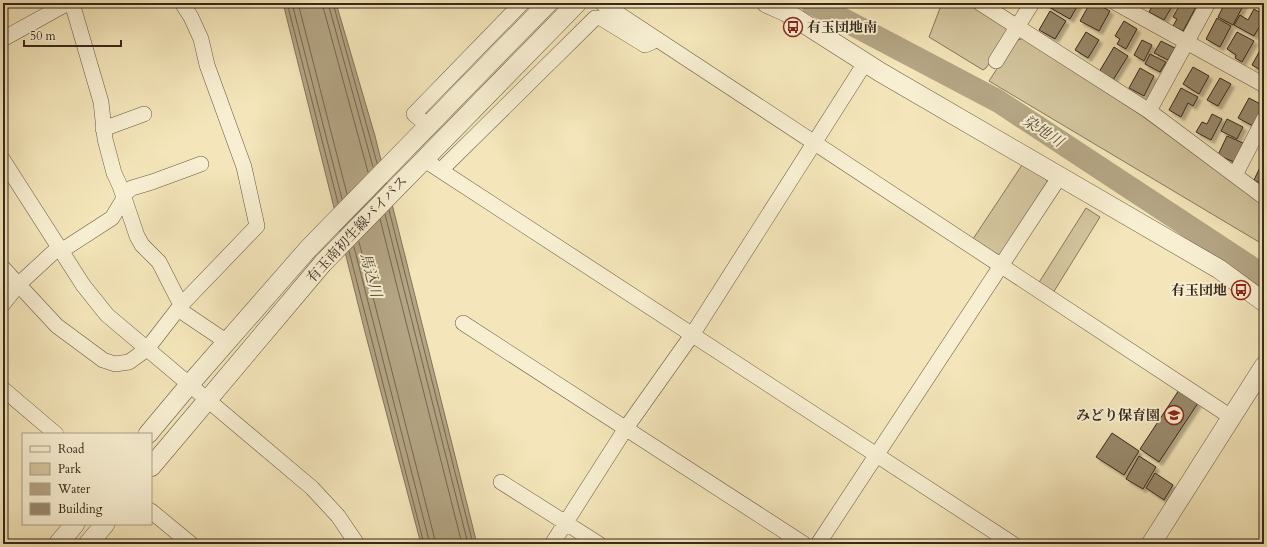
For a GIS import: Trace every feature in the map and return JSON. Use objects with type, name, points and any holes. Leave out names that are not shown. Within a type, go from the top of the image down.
[{"type":"street","points":[[3,39],[68,3]]},
{"type":"street","points":[[72,3],[101,102],[103,129],[114,173],[137,236],[142,245],[159,262],[180,307],[227,342]]},
{"type":"street","points":[[3,268],[57,326],[103,360],[115,364],[129,362],[147,349],[180,307],[257,226],[244,167],[207,65],[201,39],[191,16],[182,3]]},
{"type":"street","points":[[428,126],[414,114],[522,3]]},
{"type":"street","name":"有玉南初生線バイパス","points":[[149,433],[189,385],[313,246],[405,149],[548,3]]},
{"type":"street","name":"有玉南初生線バイパス","points":[[152,466],[323,262],[577,3]]},
{"type":"street","points":[[602,3],[656,40],[814,142],[1231,417]]},
{"type":"street","points":[[766,3],[786,12],[865,63],[1219,269],[1264,302]]},
{"type":"street","points":[[980,3],[1149,111],[1264,197]]},
{"type":"street","points":[[996,61],[1032,3]]},
{"type":"street","points":[[1116,3],[1264,85]]},
{"type":"street","points":[[1149,111],[1208,3]]},
{"type":"street","points":[[441,170],[595,18],[601,18],[645,45],[656,40]]},
{"type":"street","points":[[552,544],[626,428],[692,335],[865,63]]},
{"type":"street","points":[[103,129],[144,114]]},
{"type":"street","points":[[1235,175],[1264,119]]},
{"type":"street","points":[[3,160],[82,285],[107,315],[312,488],[338,516],[356,544]]},
{"type":"street","points":[[3,304],[19,284],[59,250],[112,218],[124,197],[132,188],[201,164]]},
{"type":"street","points":[[417,165],[441,170],[1013,544]]},
{"type":"street","points":[[818,544],[1060,176]]},
{"type":"street","points":[[463,323],[804,544]]},
{"type":"street","points":[[1154,543],[1264,366]]},
{"type":"street","points":[[3,389],[55,433]]},
{"type":"street","points":[[501,482],[599,544]]},
{"type":"street","points":[[152,512],[191,544]]},
{"type":"street","points":[[58,544],[74,525]]},
{"type":"street","points":[[88,544],[104,525]]},
{"type":"green space","points":[[942,3],[969,3],[1009,26],[1008,35],[986,68],[983,70],[929,37]]},
{"type":"green space","points":[[1024,38],[1141,115],[1264,205],[1264,245],[989,81],[1015,41]]},
{"type":"green space","points":[[1022,165],[1047,179],[1047,184],[1000,256],[971,242]]},
{"type":"green space","points":[[1086,208],[1100,217],[1053,293],[1038,284]]},
{"type":"water","name":"馬込川","points":[[283,3],[336,3],[375,136],[477,544],[421,544],[365,332]]},
{"type":"building","points":[[1049,3],[1079,3],[1070,19],[1047,6]]},
{"type":"building","points":[[1090,3],[1095,3],[1110,11],[1099,31],[1080,21]]},
{"type":"building","points":[[1154,3],[1174,3],[1164,20],[1149,12]]},
{"type":"building","points":[[1181,3],[1190,3],[1196,7],[1183,31],[1173,26],[1177,19],[1173,17]]},
{"type":"building","points":[[1225,3],[1244,4],[1233,25],[1218,17]]},
{"type":"building","points":[[1254,9],[1264,15],[1264,19],[1254,36],[1234,25],[1240,15],[1248,20]]},
{"type":"building","points":[[1050,11],[1066,21],[1055,39],[1039,30]]},
{"type":"building","points":[[1217,18],[1231,26],[1220,47],[1206,39]]},
{"type":"building","points":[[1124,21],[1137,29],[1126,49],[1117,44],[1120,39],[1115,36]]},
{"type":"building","points":[[1086,32],[1099,40],[1088,58],[1075,50]]},
{"type":"building","points":[[1237,32],[1254,41],[1242,62],[1235,58],[1236,55],[1227,49]]},
{"type":"building","points":[[1142,40],[1152,45],[1144,61],[1134,55]]},
{"type":"building","points":[[1161,41],[1175,48],[1168,60],[1154,53]]},
{"type":"building","points":[[1264,45],[1264,72],[1252,65]]},
{"type":"building","points":[[1114,47],[1128,56],[1113,80],[1099,72]]},
{"type":"building","points":[[1150,54],[1166,62],[1160,72],[1145,64]]},
{"type":"building","points":[[1193,67],[1209,76],[1199,94],[1183,84]]},
{"type":"building","points":[[1140,68],[1154,76],[1144,96],[1129,88]]},
{"type":"building","points":[[1220,78],[1231,84],[1218,106],[1207,100]]},
{"type":"building","points":[[1181,88],[1198,97],[1193,106],[1188,103],[1181,117],[1169,110]]},
{"type":"building","points":[[1249,98],[1264,106],[1253,126],[1238,118]]},
{"type":"building","points":[[1212,114],[1222,119],[1211,140],[1196,132],[1202,122],[1207,124]]},
{"type":"building","points":[[1227,119],[1243,127],[1237,139],[1221,131]]},
{"type":"building","points":[[1227,136],[1243,143],[1234,162],[1218,155]]},
{"type":"building","points":[[1264,159],[1264,185],[1254,180]]},
{"type":"building","points":[[1179,390],[1198,403],[1159,462],[1140,449]]},
{"type":"building","points":[[1112,433],[1139,451],[1124,475],[1096,457]]},
{"type":"building","points":[[1139,456],[1156,467],[1143,489],[1126,479]]},
{"type":"building","points":[[1155,473],[1173,485],[1164,500],[1146,488]]},
{"type":"waterway","name":"染地川","points":[[812,3],[998,101],[1264,276]]},
{"type":"place","name":"有玉団地南","points":[[793,27]]},
{"type":"place","name":"有玉団地","points":[[1241,290]]},
{"type":"place","name":"みどり保育園","points":[[1174,415]]}]
